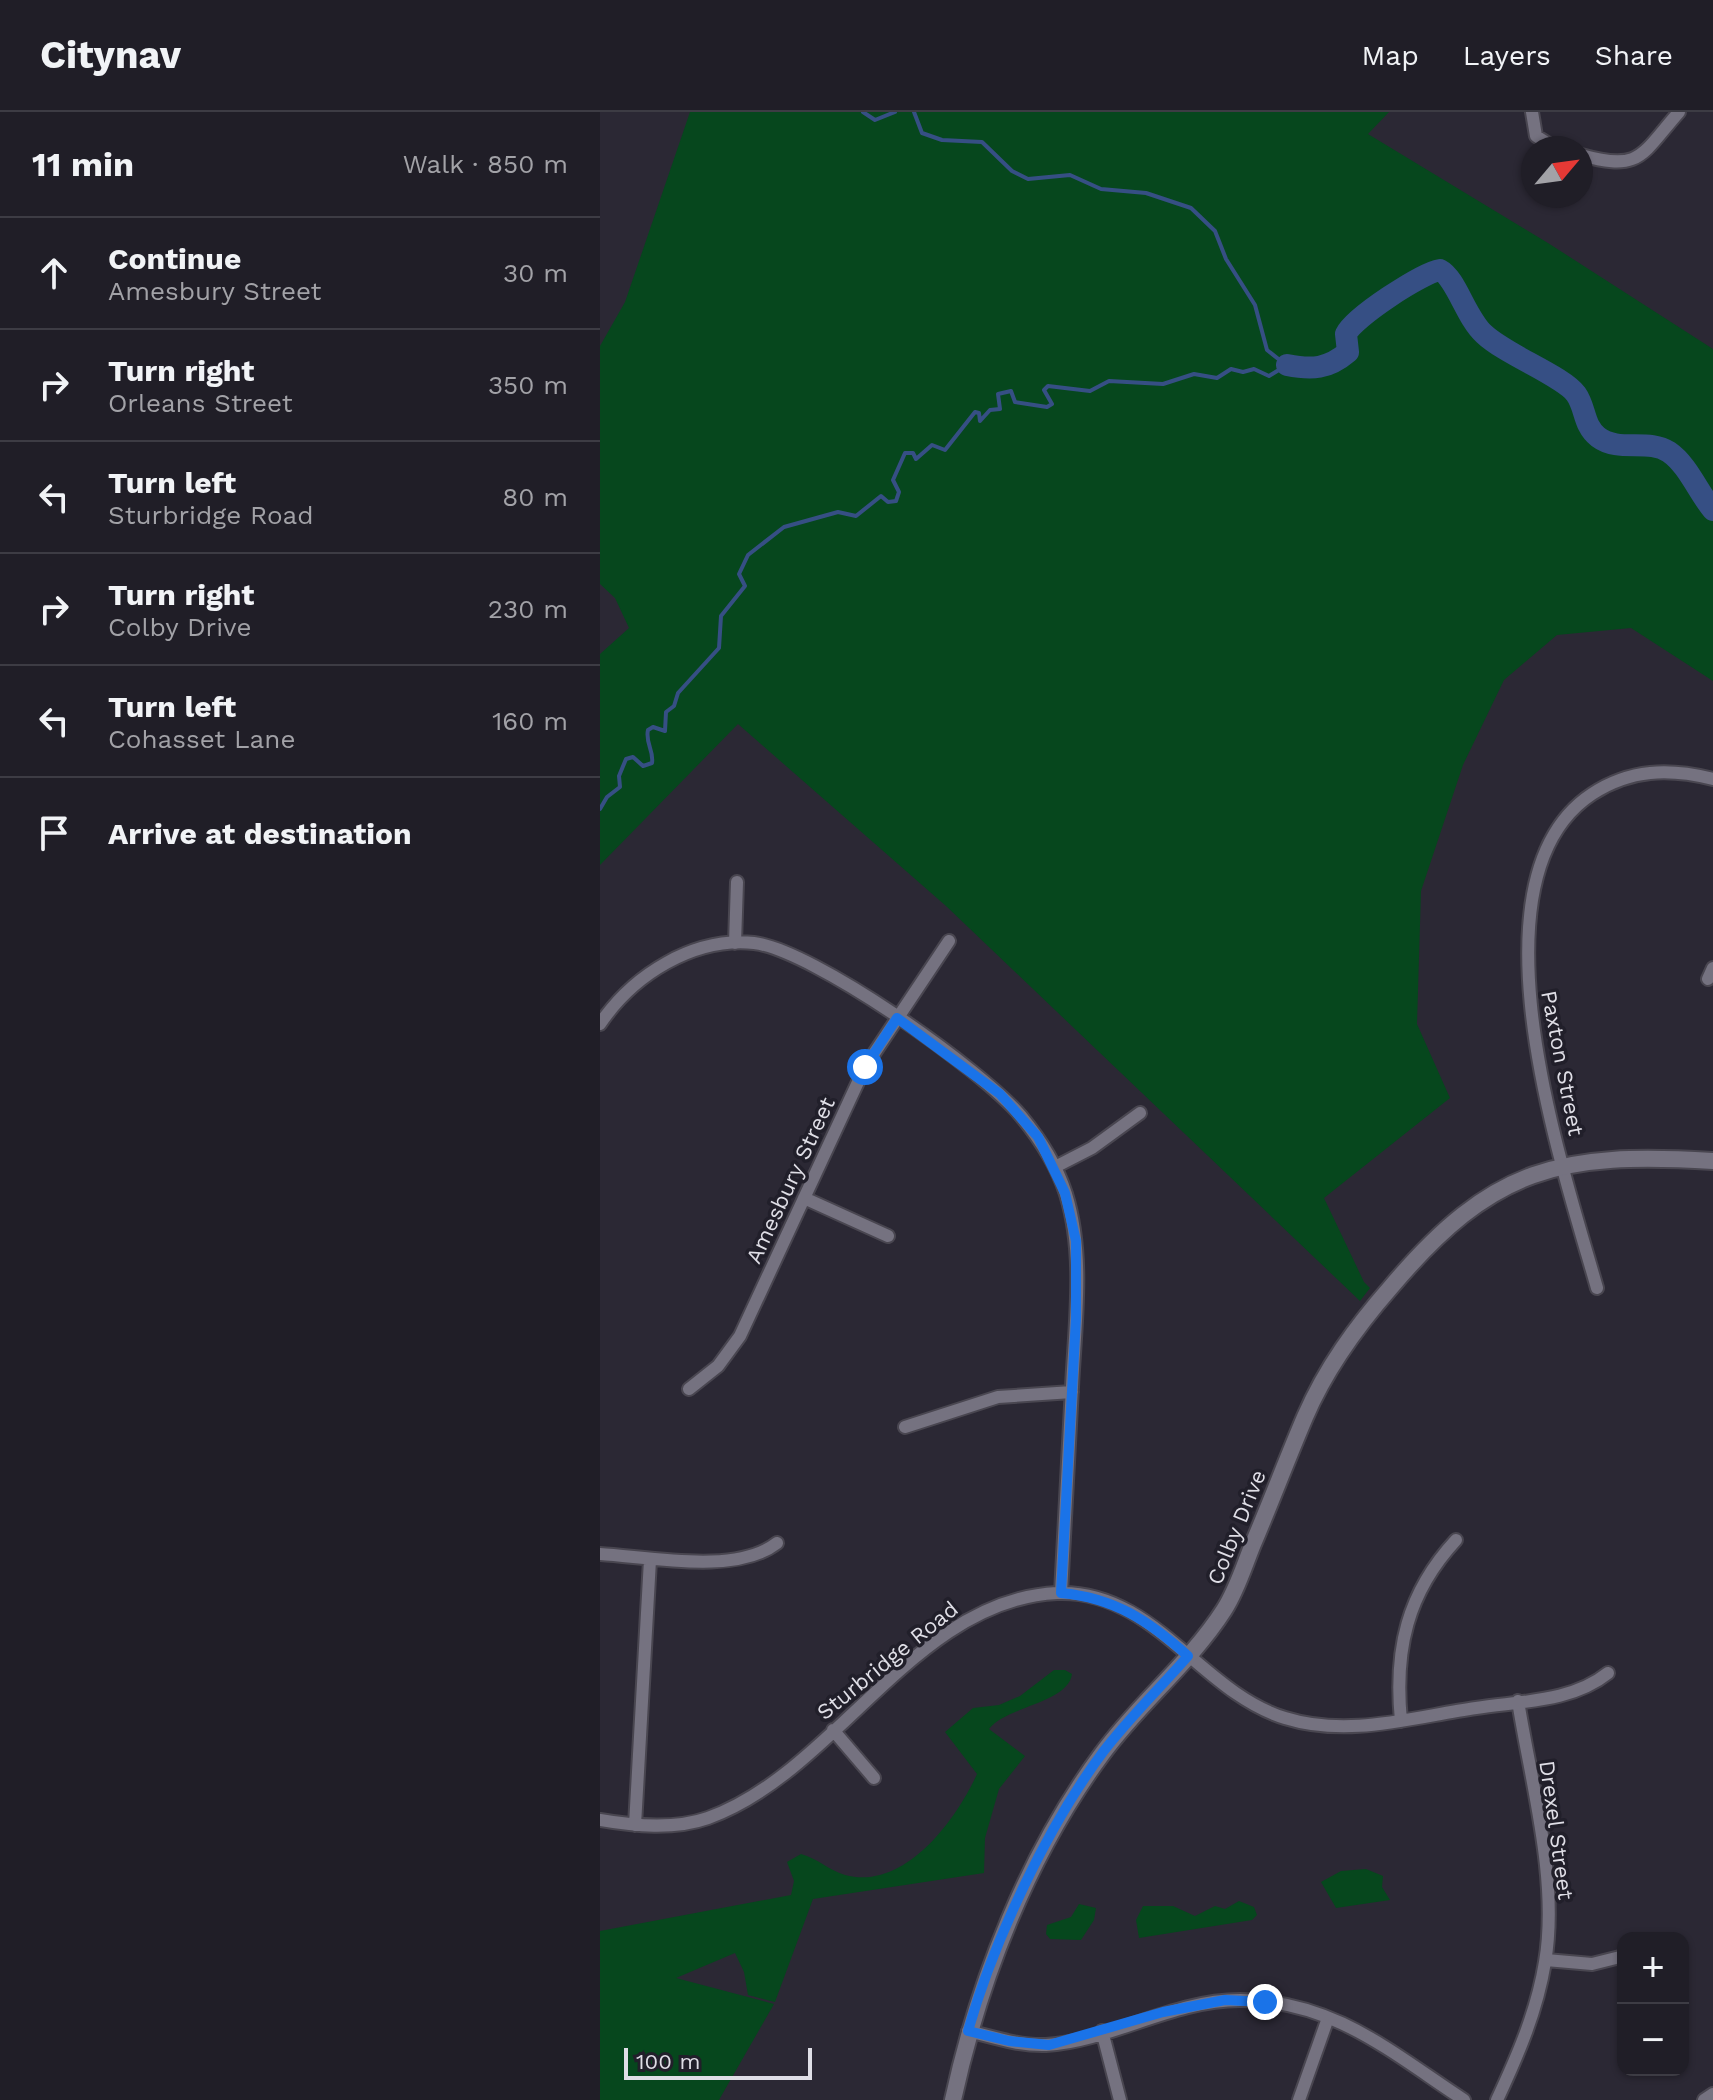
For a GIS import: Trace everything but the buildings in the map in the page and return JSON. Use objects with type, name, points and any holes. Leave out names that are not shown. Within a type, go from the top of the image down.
[{"type":"street","points":[[1532,112],[1536,136]]},
{"type":"street","points":[[1593,158],[1612,164],[1632,161],[1679,112]]},
{"type":"street","name":"Paxton Street","points":[[1597,1288],[1563,1167],[1536,1044],[1528,976],[1530,914],[1543,855],[1571,812],[1585,798],[1620,779],[1662,771],[1713,779]]},
{"type":"street","points":[[735,943],[737,882]]},
{"type":"street","name":"Amesbury Street","points":[[689,1389],[718,1366],[740,1336],[865,1067],[949,941]]},
{"type":"street","points":[[600,1024],[614,1005],[651,972],[695,950],[755,943],[792,954],[853,988],[897,1018],[1000,1094],[1038,1137],[1065,1193],[1076,1241],[1072,1392],[1061,1593]]},
{"type":"street","points":[[1055,1167],[1092,1148],[1140,1113]]},
{"type":"street","name":"Colby Drive","points":[[953,2100],[968,2031],[1005,1931],[1079,1787],[1124,1727],[1188,1656],[1228,1605],[1306,1414],[1332,1363],[1358,1325],[1451,1221],[1502,1188],[1563,1167],[1630,1157],[1713,1161]]},
{"type":"street","points":[[804,1198],[888,1236]]},
{"type":"street","points":[[905,1427],[998,1397],[1072,1392]]},
{"type":"street","points":[[1401,1721],[1399,1663],[1409,1611],[1428,1573],[1456,1540]]},
{"type":"street","points":[[600,1554],[650,1560],[742,1559],[777,1543]]},
{"type":"street","points":[[635,1825],[650,1560]]},
{"type":"street","name":"Sturbridge Road","points":[[600,1820],[635,1825],[707,1819],[762,1789],[969,1617],[1006,1601],[1061,1593],[1087,1595],[1126,1608],[1154,1626],[1236,1695],[1286,1718],[1351,1727],[1572,1693],[1608,1673]]},
{"type":"street","name":"Drexel Street","points":[[1497,2100],[1532,2019],[1546,1960],[1547,1882],[1518,1701]]},
{"type":"street","points":[[833,1730],[874,1778]]},
{"type":"street","points":[[1546,1960],[1592,1964],[1617,1958]]},
{"type":"street","points":[[968,2031],[1039,2045],[1102,2031],[1163,2012],[1225,2000],[1265,2002],[1328,2018],[1385,2044],[1464,2100]]},
{"type":"street","points":[[1299,2100],[1328,2018]]},
{"type":"street","points":[[1102,2031],[1120,2100]]},
{"type":"street","points":[[1704,2100],[1713,2094]]},
{"type":"green space","points":[[690,112],[1389,112],[1368,134],[1548,243],[1713,349],[1713,681],[1631,628],[1557,635],[1504,680],[1463,765],[1421,891],[1417,1024],[1450,1098],[1324,1198],[1364,1282],[1370,1288],[1360,1301],[946,906],[738,724],[600,865],[600,654],[629,628],[615,598],[600,584],[600,346],[625,302]]},
{"type":"green space","points":[[1054,1670],[1072,1674],[1060,1692],[1009,1715],[989,1729],[1025,1756],[999,1789],[985,1838],[984,1873],[813,1899],[775,2002],[748,1995],[744,1972],[735,1953],[676,1978],[774,2004],[719,2100],[600,2100],[600,1931],[791,1895],[794,1881],[787,1862],[801,1854],[839,1873],[867,1877],[888,1872],[908,1862],[942,1830],[977,1774],[945,1732],[973,1708],[999,1705],[1020,1696]]},
{"type":"green space","points":[[1366,1869],[1383,1876],[1382,1887],[1390,1900],[1336,1908],[1321,1882],[1341,1871]]},
{"type":"green space","points":[[1239,1901],[1254,1907],[1257,1915],[1252,1920],[1139,1938],[1136,1920],[1143,1906],[1173,1906],[1195,1916],[1215,1906],[1225,1909]]},
{"type":"green space","points":[[1079,1904],[1096,1908],[1094,1920],[1081,1940],[1050,1939],[1046,1934],[1047,1925],[1071,1917]]},
{"type":"waterway","points":[[863,112],[875,120],[895,112]]},
{"type":"waterway","points":[[914,112],[922,133],[942,140],[982,142],[1012,171],[1028,179],[1070,175],[1101,189],[1146,193],[1191,208],[1215,231],[1226,259],[1255,305],[1267,350],[1286,365]]},
{"type":"waterway","points":[[1287,365],[1319,367],[1341,358],[1348,352],[1346,334],[1362,317],[1404,287],[1440,270],[1451,281],[1484,334],[1559,380],[1576,394],[1590,427],[1598,437],[1615,444],[1652,446],[1669,452],[1682,464],[1713,510]]},
{"type":"waterway","points":[[600,809],[607,797],[620,787],[619,776],[626,759],[633,757],[643,766],[652,763],[648,730],[653,727],[665,731],[666,712],[674,706],[678,693],[719,648],[721,616],[745,586],[739,574],[748,555],[784,527],[838,512],[856,516],[881,496],[888,502],[896,501],[899,492],[893,480],[905,453],[913,453],[916,459],[932,445],[945,450],[975,412],[979,413],[980,421],[990,410],[1000,409],[998,394],[1011,391],[1015,402],[1047,407],[1052,404],[1044,390],[1048,386],[1090,391],[1109,381],[1163,384],[1194,374],[1217,378],[1231,369],[1243,372],[1254,369],[1269,376],[1287,365]]},
{"type":"route","points":[[865,1067],[897,1018],[1000,1094],[1038,1137],[1055,1167],[1073,1219],[1076,1241],[1076,1318],[1061,1593],[1087,1595],[1126,1608],[1154,1626],[1188,1656],[1133,1715],[1079,1787],[1005,1931],[968,2031],[1025,2044],[1049,2045],[1163,2012],[1225,2000],[1265,2002]]}]
